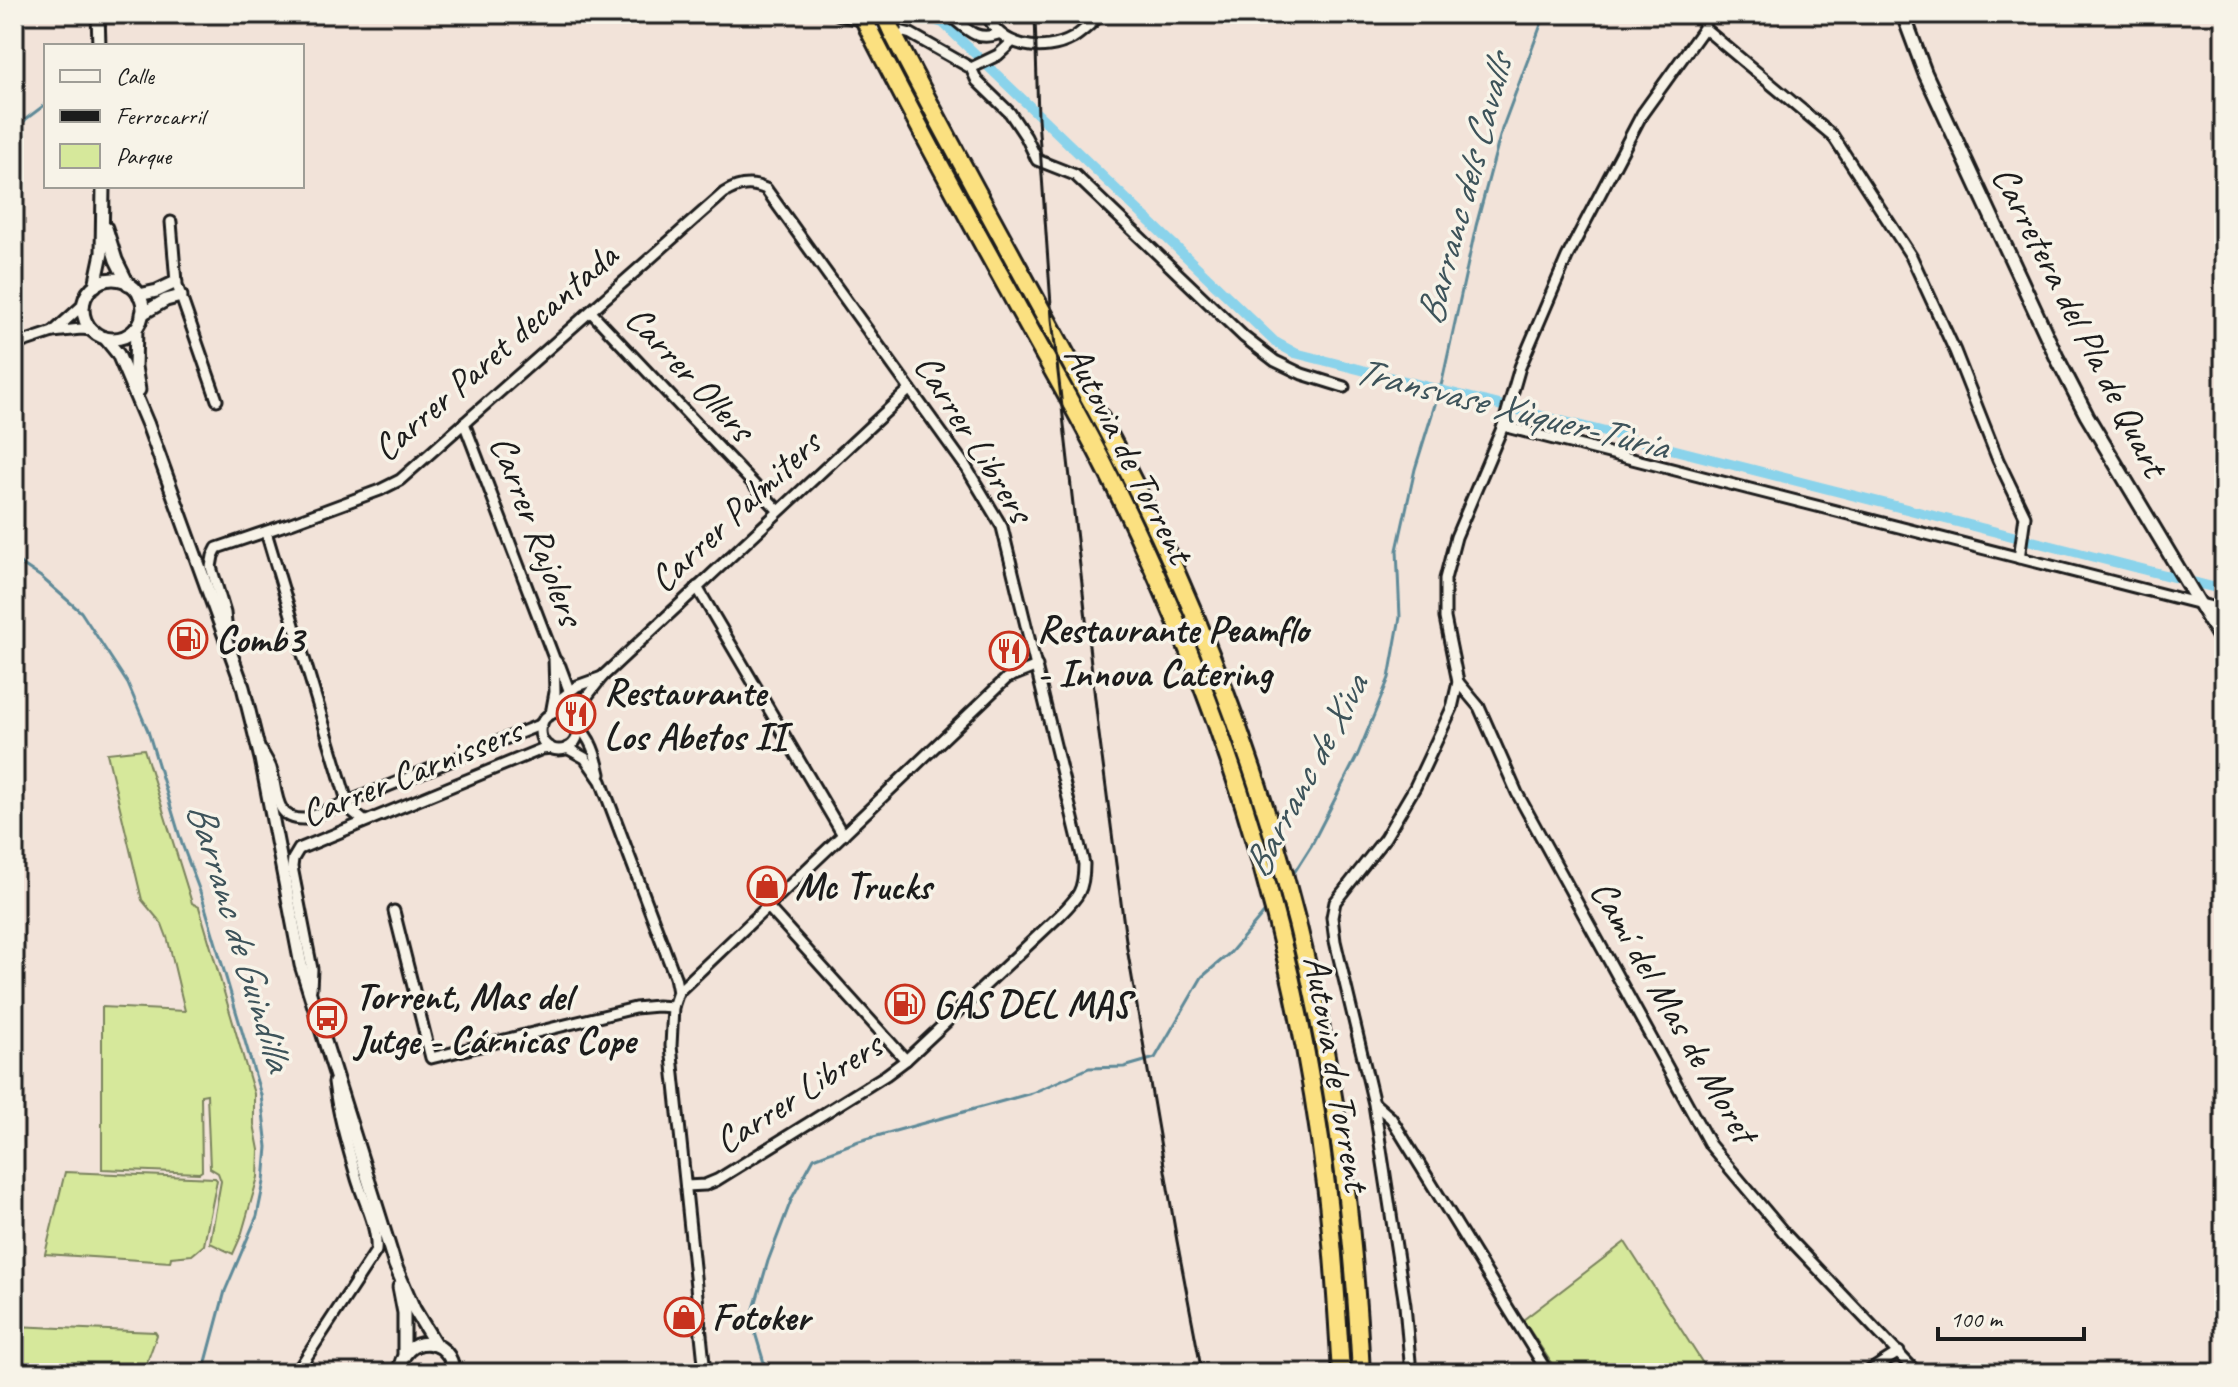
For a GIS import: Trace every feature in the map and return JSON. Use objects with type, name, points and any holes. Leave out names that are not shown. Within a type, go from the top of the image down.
[{"type":"highway","name":"Autovia de Torrent","points":[[884,14],[945,134],[1105,426],[1169,556],[1238,727],[1300,936],[1330,1077],[1345,1181],[1361,1373]]},
{"type":"highway","name":"Autovia de Torrent","points":[[866,22],[933,154],[1106,469],[1157,578],[1221,735],[1255,843],[1283,949],[1310,1080],[1326,1185],[1341,1373]]},
{"type":"highway","points":[[1345,1181],[1364,1290],[1369,1373]]},
{"type":"highway","points":[[1335,1373],[1336,1289]]},
{"type":"main road","name":"Carretera del Pla de Quart","points":[[1903,14],[1925,73],[2057,358],[2087,416],[2224,645]]},
{"type":"street","points":[[98,14],[99,44]]},
{"type":"street","points":[[837,14],[911,34],[971,68],[977,81],[1010,113],[1037,160],[1075,175],[1244,337],[1275,361],[1302,374],[1344,387]]},
{"type":"street","points":[[948,14],[976,36],[998,34]]},
{"type":"street","points":[[987,14],[998,34],[1028,46],[1053,45],[1072,39],[1102,14]]},
{"type":"street","points":[[1411,1373],[1405,1305],[1374,1104],[1335,941],[1332,917],[1335,902],[1385,838],[1415,787],[1452,708],[1458,682],[1445,618],[1445,579],[1456,537],[1507,415],[1520,367],[1567,257],[1642,114],[1704,28],[1705,14]]},
{"type":"street","points":[[1704,28],[1833,136],[1911,256],[2025,516],[2019,558]]},
{"type":"street","points":[[971,68],[998,55],[1012,42]]},
{"type":"street","name":"Carrer Paret decantada","points":[[228,643],[225,613],[211,567],[217,548],[380,490],[400,480],[724,193],[735,186],[749,185]]},
{"type":"street","name":"Carrer Librers","points":[[686,1186],[705,1185],[717,1180],[906,1060],[1060,915],[1081,893],[1084,879],[1084,864],[1002,527],[966,467],[777,202],[766,189],[749,185]]},
{"type":"street","points":[[95,286],[104,220],[103,188]]},
{"type":"street","points":[[104,220],[116,260],[128,284]]},
{"type":"street","points":[[171,222],[176,282],[217,400]]},
{"type":"street","points":[[53,332],[84,304],[95,286],[108,280],[128,284],[139,295],[142,304],[142,314],[136,328],[135,367],[148,425]]},
{"type":"street","points":[[139,295],[176,282]]},
{"type":"street","points":[[142,314],[166,300],[181,296]]},
{"type":"street","points":[[84,304],[86,321],[92,330],[105,338],[118,354],[148,425],[228,643],[258,742],[301,965],[395,1265],[414,1309],[436,1345],[450,1358],[453,1373]]},
{"type":"street","name":"Carrer Ollers","points":[[591,312],[778,510]]},
{"type":"street","points":[[105,338],[122,338],[136,328]]},
{"type":"street","points":[[14,345],[53,332],[92,330]]},
{"type":"street","name":"Carrer Palmiters","points":[[575,721],[581,704],[602,677],[910,389]]},
{"type":"street","name":"Carrer Rajolers","points":[[464,423],[575,706],[575,721],[586,733],[597,761],[601,781],[670,963],[678,992]]},
{"type":"street","points":[[1503,426],[2019,558],[2196,599],[2224,610]]},
{"type":"street","points":[[266,532],[347,801],[352,811],[364,821]]},
{"type":"street","points":[[697,587],[843,835]]},
{"type":"street","name":"Carrer Rajolers","points":[[552,709],[556,674],[554,658]]},
{"type":"street","points":[[705,1373],[671,1046],[673,1007],[678,992],[1007,678],[1037,666]]},
{"type":"street","points":[[562,673],[586,682]]},
{"type":"street","name":"Carrer Palmiters","points":[[552,709],[569,692],[602,677]]},
{"type":"street","name":"Camí del Mas de Moret","points":[[1458,682],[1479,707],[1517,793],[1710,1145],[1785,1234],[1917,1373]]},
{"type":"street","name":"Carrer Carnissers","points":[[311,995],[312,969],[292,867],[299,849],[542,749],[567,748],[577,736],[575,721],[552,709],[542,724],[542,738],[551,748]]},
{"type":"street","name":"Carrer Carnissers","points":[[258,742],[271,768],[276,796],[287,816],[296,820],[306,819],[542,724]]},
{"type":"street","name":"Carrer Rajolers","points":[[567,748],[585,758],[601,781]]},
{"type":"street","points":[[768,907],[906,1060]]},
{"type":"street","points":[[394,911],[431,1058],[635,1008],[673,1007]]},
{"type":"street","points":[[296,1373],[376,1251],[377,1240],[337,1104],[331,1059]]},
{"type":"street","points":[[1374,1104],[1391,1118],[1548,1373]]},
{"type":"street","points":[[395,1265],[404,1313],[404,1354],[399,1373]]},
{"type":"street","points":[[404,1354],[418,1344],[436,1345]]},
{"type":"street","points":[[1866,1373],[1899,1352]]},
{"type":"green space","points":[[144,749],[192,903],[199,907],[254,1094],[258,1177],[233,1254],[210,1243],[221,1181],[218,1173],[210,1168],[207,1094],[201,1095],[202,1171],[102,1169],[102,1007],[185,1011],[162,924],[142,900],[107,753]]},
{"type":"green space","points":[[65,1172],[215,1178],[204,1245],[192,1255],[171,1257],[170,1262],[45,1254]]},
{"type":"green space","points":[[1625,1242],[1709,1373],[1558,1373],[1523,1320]]},
{"type":"green space","points":[[14,1326],[155,1332],[157,1335],[143,1373],[14,1373]]},
{"type":"waterway","name":"Transvase Xùquer-Tùria","points":[[915,14],[943,23],[1275,342],[1295,353],[2224,590]]},
{"type":"waterway","name":"Barranc de Xiva","points":[[1292,876],[1311,846],[1358,754],[1389,678],[1400,617],[1397,550],[1415,469],[1442,382],[1476,226],[1502,129],[1545,14]]},
{"type":"waterway","name":"Barranc de Guindilla","points":[[14,134],[26,119],[44,106]]},
{"type":"waterway","name":"Barranc de Guindilla","points":[[14,559],[41,577],[81,612],[128,684],[148,731],[182,844],[202,897],[261,1095],[267,1147],[257,1216],[225,1291],[203,1373]]},
{"type":"waterway","name":"Barranc de Xiva","points":[[767,1373],[751,1319],[768,1261],[792,1198],[814,1158],[859,1141],[1032,1093],[1089,1068],[1124,1067],[1155,1058],[1202,977],[1231,952],[1268,908]]},
{"type":"railway","points":[[1035,14],[1038,118],[1052,319],[1099,734],[1127,948],[1202,1373]]},
{"type":"place","name":"Comb3","points":[[188,639]]},
{"type":"place","name":"Restaurante Peamflo - Innova Catering","points":[[1009,651]]},
{"type":"place","name":"Restaurante Los Abetos II","points":[[576,714]]},
{"type":"place","name":"Mc Trucks","points":[[767,886]]},
{"type":"place","name":"GAS DEL MAS","points":[[905,1004]]},
{"type":"place","name":"Torrent, Mas del Jutge - Cárnicas Cope","points":[[327,1018]]},
{"type":"place","name":"Fotoker","points":[[684,1317]]},
{"type":"water label","name":"Barranc dels Cavalls","points":[[1464,190]]}]
